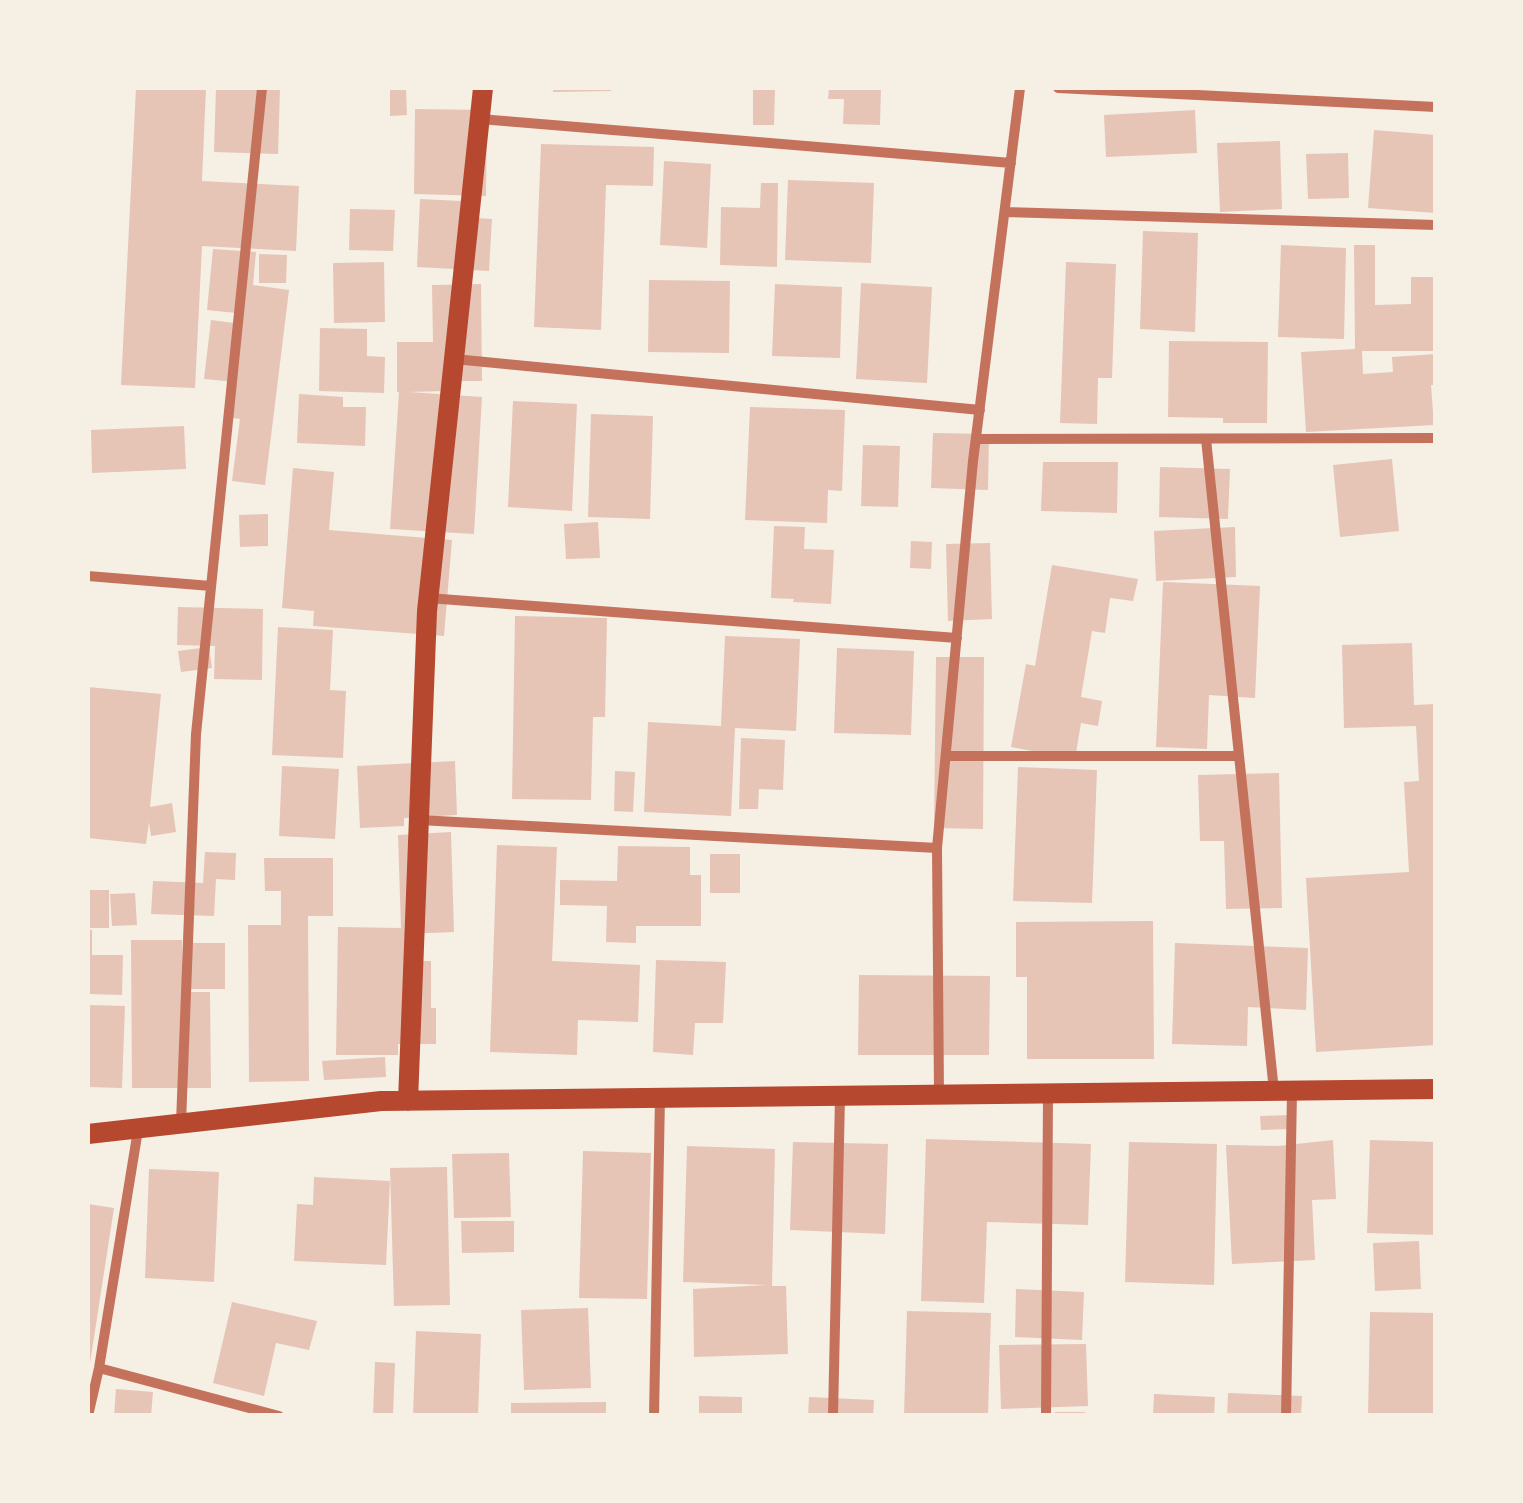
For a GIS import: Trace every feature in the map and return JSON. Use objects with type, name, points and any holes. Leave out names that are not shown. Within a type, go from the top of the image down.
[{"type":"main road","points":[[408,1101],[428,598],[483,88]]},
{"type":"main road","points":[[88,1134],[380,1101],[1436,1089]]},
{"type":"street","points":[[181,1124],[196,734],[262,88]]},
{"type":"street","points":[[939,1095],[937,848],[976,440],[1020,88]]},
{"type":"street","points":[[1058,88],[1436,107]]},
{"type":"street","points":[[480,119],[1011,163]]},
{"type":"street","points":[[1005,212],[1436,225]]},
{"type":"street","points":[[454,359],[980,410]]},
{"type":"street","points":[[976,440],[1436,438]]},
{"type":"street","points":[[1206,439],[1239,756],[1283,1090],[1286,1416]]},
{"type":"street","points":[[88,576],[211,586]]},
{"type":"street","points":[[428,598],[957,638]]},
{"type":"street","points":[[946,756],[1239,756]]},
{"type":"street","points":[[418,820],[937,848]]},
{"type":"street","points":[[1046,1416],[1048,1094]]},
{"type":"street","points":[[833,1416],[840,1096]]},
{"type":"street","points":[[654,1416],[660,1098]]},
{"type":"street","points":[[88,1416],[138,1130]]},
{"type":"street","points":[[99,1368],[278,1416]]},
{"type":"building","points":[[136,88],[206,88],[202,181],[299,186],[296,251],[202,246],[195,388],[121,385]]},
{"type":"building","points":[[216,88],[280,88],[278,154],[214,152]]},
{"type":"building","points":[[390,88],[406,88],[407,115],[390,116]]},
{"type":"building","points":[[553,88],[611,88],[611,91],[553,92]]},
{"type":"building","points":[[753,88],[775,88],[774,125],[753,125]]},
{"type":"building","points":[[829,88],[881,88],[880,125],[843,124],[844,99],[828,99]]},
{"type":"building","points":[[415,109],[487,110],[486,196],[414,194]]},
{"type":"building","points":[[1195,110],[1197,153],[1106,157],[1104,115]]},
{"type":"building","points":[[1374,130],[1436,135],[1436,213],[1368,208]]},
{"type":"building","points":[[1280,141],[1282,209],[1220,212],[1217,143]]},
{"type":"building","points":[[541,144],[654,147],[653,186],[606,185],[601,330],[534,327]]},
{"type":"building","points":[[1348,153],[1349,198],[1308,199],[1306,154]]},
{"type":"building","points":[[664,161],[711,164],[707,248],[660,245]]},
{"type":"building","points":[[788,180],[874,183],[871,263],[785,260]]},
{"type":"building","points":[[761,183],[778,183],[777,267],[720,265],[721,207],[760,208]]},
{"type":"building","points":[[420,199],[461,201],[460,217],[492,219],[489,271],[417,267]]},
{"type":"building","points":[[350,209],[395,210],[393,251],[349,250]]},
{"type":"building","points":[[1143,231],[1198,233],[1195,332],[1140,329]]},
{"type":"building","points":[[1281,245],[1346,248],[1344,339],[1278,337]]},
{"type":"building","points":[[1354,245],[1375,245],[1375,305],[1411,304],[1411,277],[1436,277],[1436,351],[1362,351],[1363,374],[1393,372],[1392,357],[1436,354],[1436,385],[1431,385],[1434,425],[1306,432],[1301,352],[1355,349]]},
{"type":"building","points":[[213,249],[256,252],[253,285],[289,290],[265,485],[232,481],[240,419],[232,418],[236,382],[204,379],[211,320],[242,324],[236,313],[207,310]]},
{"type":"building","points":[[259,254],[287,255],[286,283],[259,283]]},
{"type":"building","points":[[384,262],[385,322],[334,323],[333,263]]},
{"type":"building","points":[[1066,262],[1116,264],[1112,378],[1098,378],[1097,424],[1060,423]]},
{"type":"building","points":[[649,280],[730,281],[729,353],[648,352]]},
{"type":"building","points":[[861,283],[932,287],[927,383],[856,379]]},
{"type":"building","points":[[481,284],[482,381],[444,381],[444,391],[409,392],[482,397],[474,534],[390,529],[399,392],[397,342],[433,342],[432,285]]},
{"type":"building","points":[[775,284],[842,287],[840,358],[772,356]]},
{"type":"building","points":[[320,328],[367,329],[367,356],[385,357],[384,393],[319,391]]},
{"type":"building","points":[[1169,341],[1268,342],[1267,423],[1168,417]]},
{"type":"building","points":[[299,394],[343,397],[343,407],[366,407],[365,446],[297,443]]},
{"type":"building","points":[[513,401],[577,404],[572,511],[508,507]]},
{"type":"building","points":[[750,407],[845,410],[842,491],[828,490],[827,523],[745,520]]},
{"type":"building","points":[[591,414],[653,416],[650,519],[588,517]]},
{"type":"building","points":[[184,426],[186,469],[92,473],[91,430]]},
{"type":"building","points":[[933,433],[989,434],[988,490],[931,488]]},
{"type":"building","points":[[863,445],[900,446],[898,507],[861,506]]},
{"type":"building","points":[[1392,459],[1399,531],[1340,537],[1333,465]]},
{"type":"building","points":[[1043,462],[1118,462],[1117,513],[1041,511]]},
{"type":"building","points":[[1160,467],[1230,469],[1228,519],[1159,517]]},
{"type":"building","points":[[293,468],[334,472],[329,530],[452,540],[444,636],[313,626],[314,611],[282,608]]},
{"type":"building","points":[[268,514],[268,546],[240,547],[239,515]]},
{"type":"building","points":[[598,522],[600,558],[566,559],[564,524]]},
{"type":"building","points":[[774,526],[805,527],[804,549],[834,550],[831,604],[771,598]]},
{"type":"building","points":[[1235,527],[1236,577],[1156,581],[1154,531]]},
{"type":"building","points":[[911,541],[932,542],[931,569],[910,568]]},
{"type":"building","points":[[990,543],[992,619],[948,621],[946,544]]},
{"type":"building","points":[[1052,565],[1138,579],[1133,601],[1110,598],[1105,633],[1092,631],[1081,697],[1102,701],[1098,726],[1081,723],[1075,759],[1011,747],[1026,664],[1035,666]]},
{"type":"building","points":[[1163,582],[1260,586],[1255,698],[1209,695],[1207,749],[1156,747]]},
{"type":"building","points":[[178,607],[263,609],[262,680],[214,679],[215,646],[177,645]]},
{"type":"building","points":[[515,616],[607,618],[605,717],[593,717],[591,800],[512,799]]},
{"type":"building","points":[[278,627],[333,630],[330,690],[346,691],[343,758],[272,755]]},
{"type":"building","points":[[725,636],[800,639],[796,731],[735,728],[731,816],[644,812],[648,722],[721,726]]},
{"type":"building","points":[[1412,643],[1414,705],[1436,704],[1436,1045],[1316,1052],[1306,878],[1409,872],[1404,782],[1419,781],[1416,726],[1344,728],[1342,645]]},
{"type":"building","points":[[209,647],[212,668],[181,672],[178,651]]},
{"type":"building","points":[[837,648],[914,651],[911,735],[834,733]]},
{"type":"building","points":[[936,657],[984,657],[983,829],[934,828]]},
{"type":"building","points":[[88,687],[161,694],[150,807],[172,803],[176,832],[151,836],[149,822],[146,844],[88,838]]},
{"type":"building","points":[[741,738],[785,740],[783,790],[759,789],[758,809],[739,809]]},
{"type":"building","points":[[455,761],[457,815],[404,818],[404,826],[360,828],[357,766]]},
{"type":"building","points":[[282,766],[339,769],[335,839],[279,836]]},
{"type":"building","points":[[1018,767],[1097,770],[1092,903],[1013,901]]},
{"type":"building","points":[[615,771],[635,772],[633,812],[614,811]]},
{"type":"building","points":[[1279,773],[1282,908],[1226,909],[1224,841],[1200,841],[1198,775]]},
{"type":"building","points":[[451,832],[454,932],[406,934],[405,961],[431,961],[436,1044],[398,1044],[398,1055],[336,1055],[338,927],[401,928],[398,835]]},
{"type":"building","points":[[497,845],[557,847],[552,961],[640,965],[638,1022],[578,1020],[577,1055],[490,1052]]},
{"type":"building","points":[[618,846],[690,847],[690,875],[701,875],[701,926],[636,926],[636,943],[606,942],[607,906],[560,905],[560,880],[617,881]]},
{"type":"building","points":[[205,852],[236,853],[235,880],[216,879],[214,916],[151,914],[153,881],[203,883]]},
{"type":"building","points":[[710,854],[740,854],[740,893],[710,893]]},
{"type":"building","points":[[264,858],[333,858],[333,916],[308,916],[309,1081],[249,1082],[248,925],[281,925],[281,891],[265,891]]},
{"type":"building","points":[[88,890],[109,890],[109,928],[88,928]]},
{"type":"building","points":[[135,893],[137,925],[112,926],[110,894]]},
{"type":"building","points":[[1153,921],[1154,1059],[1027,1059],[1027,977],[1016,977],[1016,922]]},
{"type":"building","points":[[88,930],[92,930],[92,955],[123,955],[122,995],[88,994]]},
{"type":"building","points":[[131,940],[182,940],[183,992],[210,992],[211,1088],[132,1088]]},
{"type":"building","points":[[189,943],[225,943],[225,989],[189,989]]},
{"type":"building","points":[[1175,943],[1308,948],[1306,1010],[1248,1007],[1247,1046],[1172,1044]]},
{"type":"building","points":[[656,960],[726,962],[723,1023],[695,1023],[693,1055],[653,1052]]},
{"type":"building","points":[[859,975],[990,976],[989,1055],[858,1055]]},
{"type":"building","points":[[88,1005],[125,1006],[122,1088],[88,1087]]},
{"type":"building","points":[[385,1057],[386,1077],[324,1080],[322,1061]]},
{"type":"building","points":[[1290,1115],[1290,1129],[1261,1130],[1260,1116]]},
{"type":"building","points":[[926,1139],[1091,1144],[1088,1225],[987,1222],[984,1303],[921,1301]]},
{"type":"building","points":[[1333,1140],[1336,1199],[1312,1200],[1315,1260],[1232,1264],[1226,1145],[1278,1146]]},
{"type":"building","points":[[1370,1140],[1436,1142],[1436,1235],[1367,1233]]},
{"type":"building","points":[[793,1142],[888,1144],[885,1234],[790,1230]]},
{"type":"building","points":[[1129,1142],[1217,1144],[1214,1285],[1125,1282]]},
{"type":"building","points":[[687,1146],[775,1149],[772,1286],[786,1286],[788,1354],[694,1357],[693,1289],[767,1285],[683,1282]]},
{"type":"building","points":[[583,1151],[651,1153],[647,1299],[579,1298]]},
{"type":"building","points":[[509,1153],[511,1217],[454,1218],[452,1154]]},
{"type":"building","points":[[447,1167],[450,1305],[394,1306],[390,1168]]},
{"type":"building","points":[[149,1169],[219,1172],[214,1282],[145,1278]]},
{"type":"building","points":[[314,1177],[390,1181],[386,1265],[294,1261],[297,1204],[313,1205]]},
{"type":"building","points":[[88,1204],[114,1208],[90,1363],[88,1363]]},
{"type":"building","points":[[461,1221],[514,1221],[514,1252],[462,1253]]},
{"type":"building","points":[[1419,1241],[1421,1289],[1375,1291],[1373,1243]]},
{"type":"building","points":[[1016,1289],[1084,1292],[1082,1340],[1015,1337]]},
{"type":"building","points":[[232,1302],[317,1321],[309,1350],[276,1343],[264,1396],[213,1383]]},
{"type":"building","points":[[588,1308],[591,1388],[524,1390],[521,1310]]},
{"type":"building","points":[[907,1311],[991,1313],[988,1416],[904,1416]]},
{"type":"building","points":[[1370,1312],[1436,1313],[1436,1416],[1368,1416]]},
{"type":"building","points":[[416,1331],[481,1334],[478,1416],[413,1416]]},
{"type":"building","points":[[1086,1344],[1088,1406],[1001,1409],[999,1345]]},
{"type":"building","points":[[375,1362],[395,1363],[393,1416],[373,1416]]},
{"type":"building","points":[[116,1389],[153,1392],[151,1416],[114,1416]]},
{"type":"building","points":[[1228,1393],[1302,1396],[1301,1416],[1227,1416]]},
{"type":"building","points":[[1154,1394],[1215,1397],[1214,1416],[1153,1416]]},
{"type":"building","points":[[699,1396],[742,1397],[742,1416],[699,1416]]},
{"type":"building","points":[[809,1397],[874,1400],[873,1416],[808,1416]]},
{"type":"building","points":[[606,1402],[606,1416],[511,1416],[511,1403]]},
{"type":"building","points":[[1055,1412],[1085,1412],[1085,1416],[1055,1416]]}]
